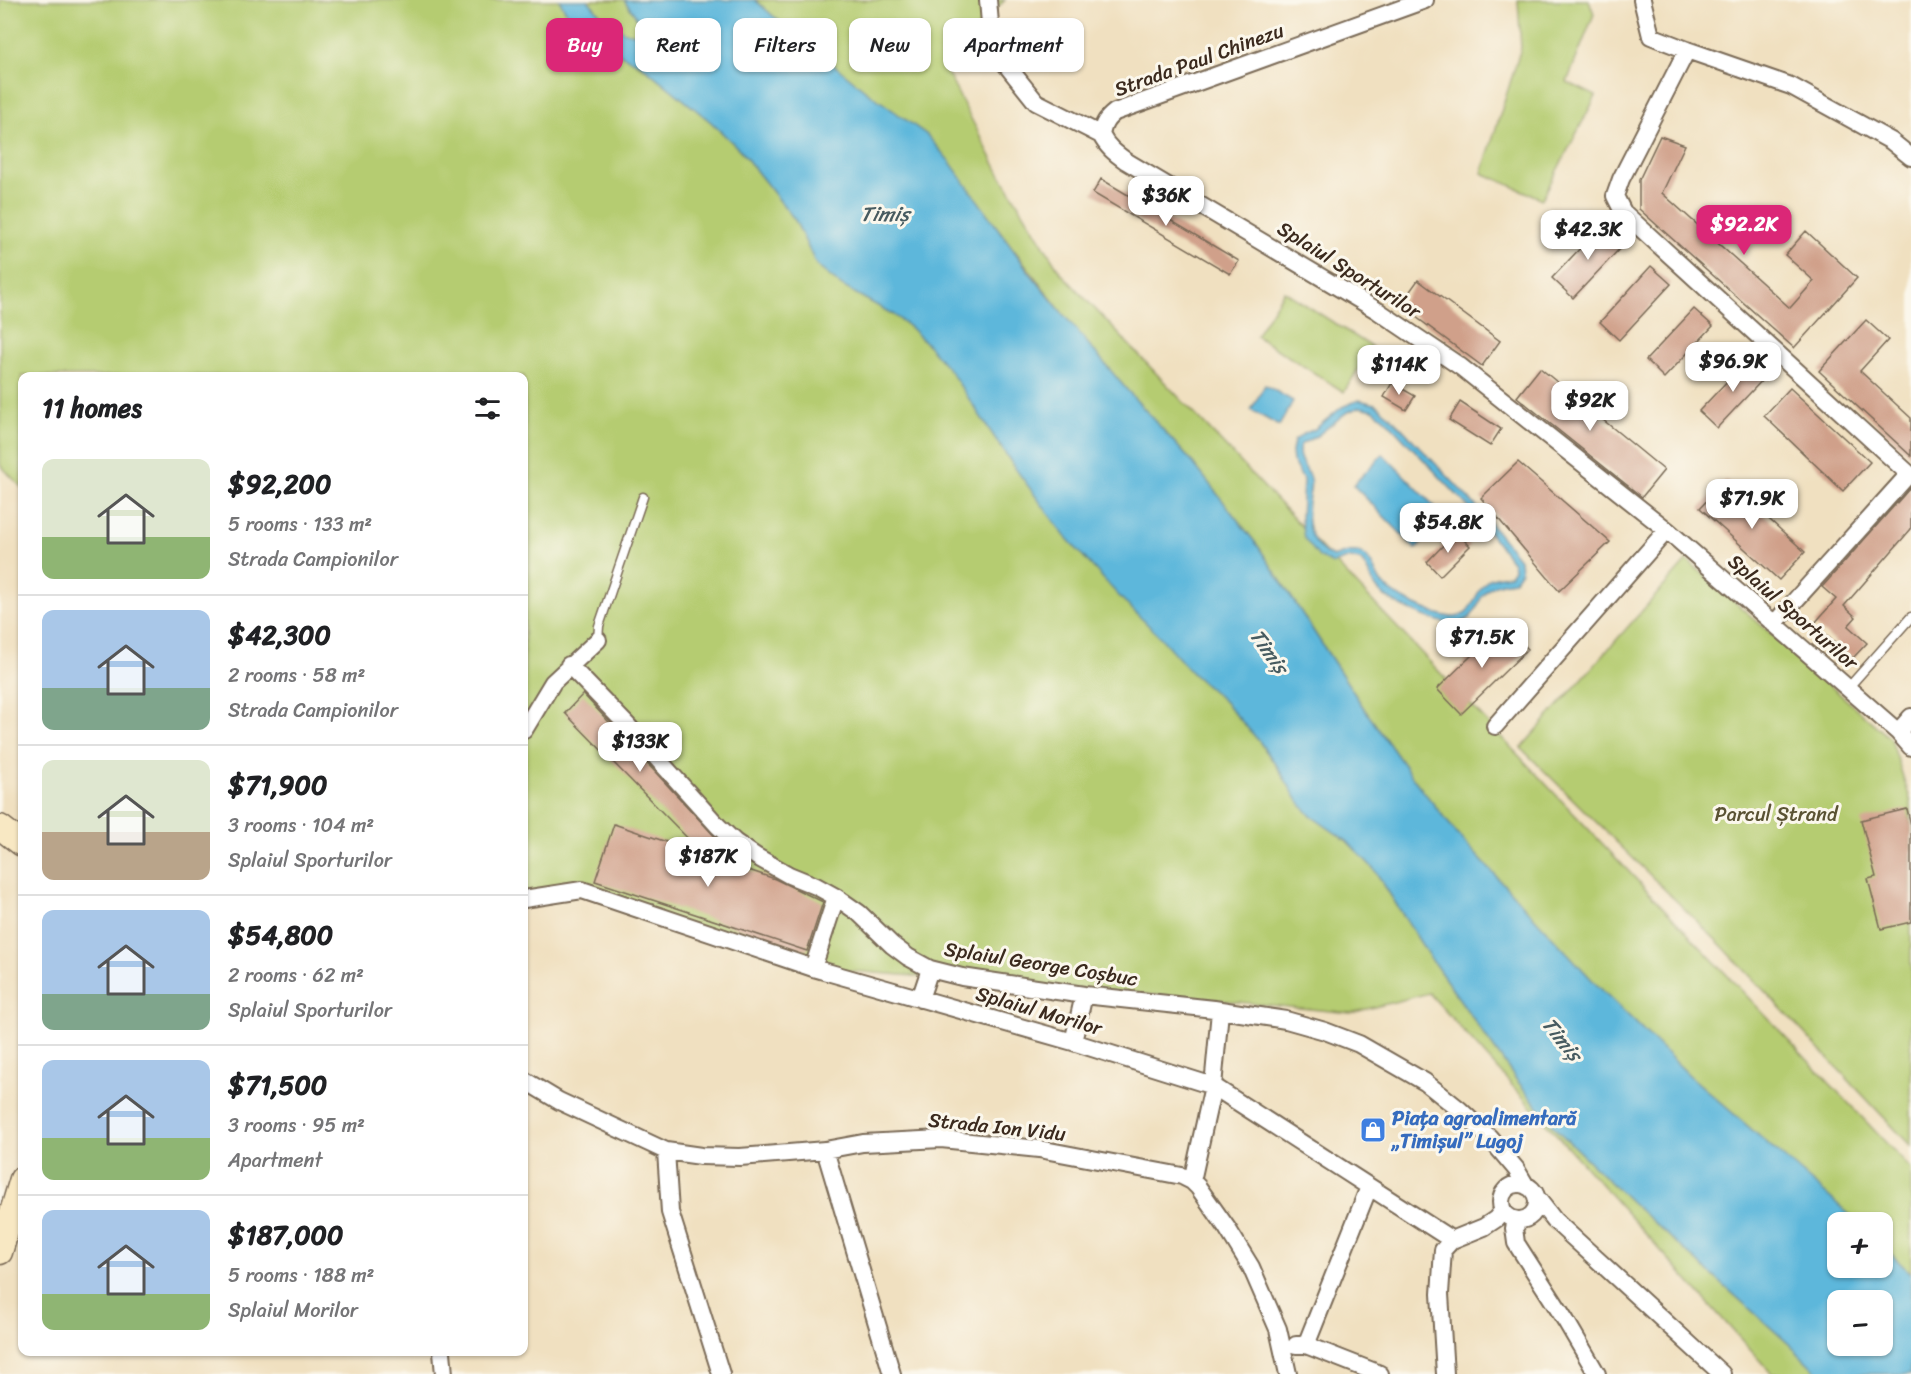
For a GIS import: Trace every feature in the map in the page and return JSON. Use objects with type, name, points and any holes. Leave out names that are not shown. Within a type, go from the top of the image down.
[{"type":"main road","points":[[0,827],[18,841]]},
{"type":"main road","points":[[0,1252],[18,1192]]},
{"type":"street","points":[[988,0],[992,47],[1036,102],[1101,135]]},
{"type":"street","name":"Strada Paul Chinezu","points":[[1101,135],[1107,118],[1115,112],[1425,0]]},
{"type":"street","points":[[1642,0],[1651,36],[1791,86],[1891,141],[1911,157]]},
{"type":"street","points":[[1687,50],[1621,179],[1615,196],[1623,212],[1910,475],[1774,624]]},
{"type":"street","name":"Splaiul Sporturilor","points":[[1101,135],[1113,152],[1126,161],[1378,311],[1461,367],[1667,530],[1898,732],[1911,747]]},
{"type":"street","points":[[1495,726],[1667,530]]},
{"type":"street","points":[[528,723],[553,682],[598,640]]},
{"type":"street","name":"Splaiul George Coșbuc","points":[[569,665],[735,842],[757,857],[836,897],[859,914],[892,945],[930,969],[962,977],[1084,995],[1215,1009],[1286,1020],[1359,1044],[1425,1082],[1467,1117],[1503,1153],[1554,1220],[1722,1374]]},
{"type":"street","points":[[1898,732],[1911,717]]},
{"type":"street","name":"Splaiul Morilor","points":[[528,898],[582,890],[813,968],[1073,1042],[1213,1086],[1452,1240]]},
{"type":"street","points":[[813,968],[836,897]]},
{"type":"street","points":[[920,999],[930,969]]},
{"type":"street","points":[[1073,1042],[1084,995]]},
{"type":"street","points":[[1220,1011],[1213,1086],[1192,1181],[1227,1228],[1251,1267],[1278,1329],[1288,1374]]},
{"type":"street","name":"Strada Ion Vidu","points":[[528,1082],[559,1101],[666,1151],[701,1156],[740,1157],[825,1150],[863,1143],[941,1139],[1040,1149],[1182,1176],[1192,1181]]},
{"type":"street","points":[[825,1150],[892,1374]]},
{"type":"street","points":[[666,1151],[670,1212],[721,1374]]},
{"type":"street","points":[[1554,1220],[1525,1218],[1507,1216],[1501,1203],[1505,1191],[1518,1184],[1532,1192],[1537,1205],[1525,1218],[1514,1228],[1516,1243],[1597,1374]]},
{"type":"street","points":[[1306,1345],[1367,1192]]},
{"type":"street","points":[[1445,1374],[1441,1306],[1443,1250],[1452,1240],[1484,1227],[1496,1219],[1503,1210]]},
{"type":"street","points":[[1283,1345],[1306,1345],[1380,1374]]},
{"type":"street","points":[[442,1356],[444,1374]]},
{"type":"lane","points":[[598,640],[599,626],[643,497]]},
{"type":"lane","points":[[1848,688],[1911,617]]},
{"type":"green space","points":[[0,0],[559,0],[570,18],[546,18],[546,72],[623,72],[623,56],[635,62],[635,72],[650,72],[711,122],[740,150],[795,220],[817,266],[842,286],[894,315],[927,344],[951,371],[1015,468],[1193,674],[1223,700],[1259,741],[1311,816],[1347,841],[1374,869],[1429,956],[1515,1078],[1556,1129],[1631,1202],[1789,1344],[1819,1374],[1772,1374],[1429,993],[1351,1013],[813,968],[582,890],[528,898],[528,372],[18,372],[18,484],[0,465]]},
{"type":"green space","points":[[588,0],[624,0],[636,18],[635,34],[623,31],[623,18],[603,17]]},
{"type":"green space","points":[[755,0],[1005,0],[987,18],[943,18],[943,72],[947,72],[1000,174],[1060,272],[1911,1169],[1911,1274],[1893,1256],[1893,1212],[1847,1212],[1689,1075],[1595,983],[1458,835],[1416,782],[1365,710],[1258,546],[1193,463],[1063,314],[927,135],[837,68],[837,18],[776,18]]},
{"type":"green space","points":[[1518,0],[1589,0],[1594,14],[1567,82],[1596,96],[1542,199],[1482,173],[1521,48]]},
{"type":"green space","points":[[1284,291],[1372,347],[1344,392],[1256,336]]},
{"type":"green space","name":"Parcul Ștrand","points":[[1687,560],[1891,739],[1911,802],[1911,1146],[1721,945],[1521,748]]},
{"type":"water","name":"Timiș","points":[[559,0],[588,0],[603,17],[570,18]]},
{"type":"water","name":"Timiș","points":[[624,0],[755,0],[776,18],[733,18],[733,72],[837,72],[837,68],[927,135],[950,162],[1030,273],[1063,314],[1193,463],[1258,546],[1365,710],[1416,782],[1458,835],[1595,983],[1689,1075],[1847,1212],[1827,1212],[1827,1278],[1893,1278],[1893,1256],[1911,1274],[1911,1374],[1819,1374],[1789,1344],[1631,1202],[1556,1129],[1515,1078],[1429,956],[1374,869],[1347,841],[1311,816],[1298,801],[1259,741],[1223,700],[1193,674],[1064,535],[1015,468],[951,372],[927,344],[894,315],[842,286],[817,266],[795,220],[740,150],[711,122],[650,72],[721,72],[721,18],[636,18]]},
{"type":"water","name":"Timiș","points":[[623,31],[635,34],[635,62],[623,56]]},
{"type":"water","points":[[1265,385],[1293,401],[1279,426],[1251,410]]},
{"type":"water","points":[[1359,400],[1375,404],[1390,416],[1479,509],[1520,560],[1521,571],[1514,581],[1498,584],[1486,591],[1474,612],[1466,620],[1459,623],[1441,622],[1405,608],[1379,591],[1360,560],[1350,558],[1333,564],[1319,557],[1304,538],[1301,519],[1303,480],[1293,462],[1294,441],[1315,429],[1342,407]],"holes":[[[1360,407],[1373,410],[1386,420],[1474,513],[1513,563],[1514,569],[1510,575],[1496,577],[1483,585],[1464,614],[1451,617],[1434,613],[1403,599],[1381,582],[1370,561],[1364,555],[1352,552],[1333,557],[1319,547],[1311,534],[1307,511],[1311,482],[1299,456],[1300,445],[1318,435],[1346,413]]]},
{"type":"water","points":[[1383,454],[1447,519],[1416,549],[1353,485]]},
{"type":"building","points":[[1660,136],[1685,145],[1662,193],[1790,308],[1814,281],[1785,255],[1806,231],[1857,278],[1794,348],[1639,209],[1639,180]]},
{"type":"building","points":[[1101,179],[1239,261],[1230,274],[1093,193]]},
{"type":"building","points":[[1603,224],[1624,244],[1573,298],[1552,278]]},
{"type":"building","points":[[1651,266],[1671,284],[1619,340],[1600,322]]},
{"type":"building","points":[[1418,280],[1500,341],[1482,366],[1400,305]]},
{"type":"building","points":[[1694,309],[1713,326],[1664,378],[1646,360]]},
{"type":"building","points":[[1866,320],[1888,340],[1860,371],[1911,418],[1911,456],[1819,371]]},
{"type":"building","points":[[1749,358],[1767,375],[1717,428],[1699,411]]},
{"type":"building","points":[[1540,368],[1664,470],[1642,497],[1517,397]]},
{"type":"building","points":[[1392,383],[1415,396],[1406,410],[1384,397]]},
{"type":"building","points":[[1790,388],[1870,462],[1843,491],[1764,416]]},
{"type":"building","points":[[1460,402],[1501,429],[1490,446],[1449,420]]},
{"type":"building","points":[[1518,462],[1610,542],[1559,591],[1481,498]]},
{"type":"building","points":[[1726,480],[1805,552],[1779,580],[1700,508]]},
{"type":"building","points":[[1911,487],[1911,529],[1844,606],[1856,617],[1848,626],[1867,643],[1853,658],[1814,624],[1836,599],[1822,587]]},
{"type":"building","points":[[1456,532],[1470,546],[1440,576],[1427,562]]},
{"type":"building","points":[[1504,624],[1528,649],[1461,714],[1437,689]]},
{"type":"building","points":[[583,694],[719,841],[704,855],[565,713]]},
{"type":"building","points":[[1907,809],[1911,825],[1911,922],[1881,929],[1868,879],[1876,877],[1861,820]]},
{"type":"building","points":[[614,824],[775,879],[823,902],[807,951],[595,881]]},
{"type":"place","name":"Piața agroalimentară „Timișul” Lugoj","points":[[1373,1130]]}]
